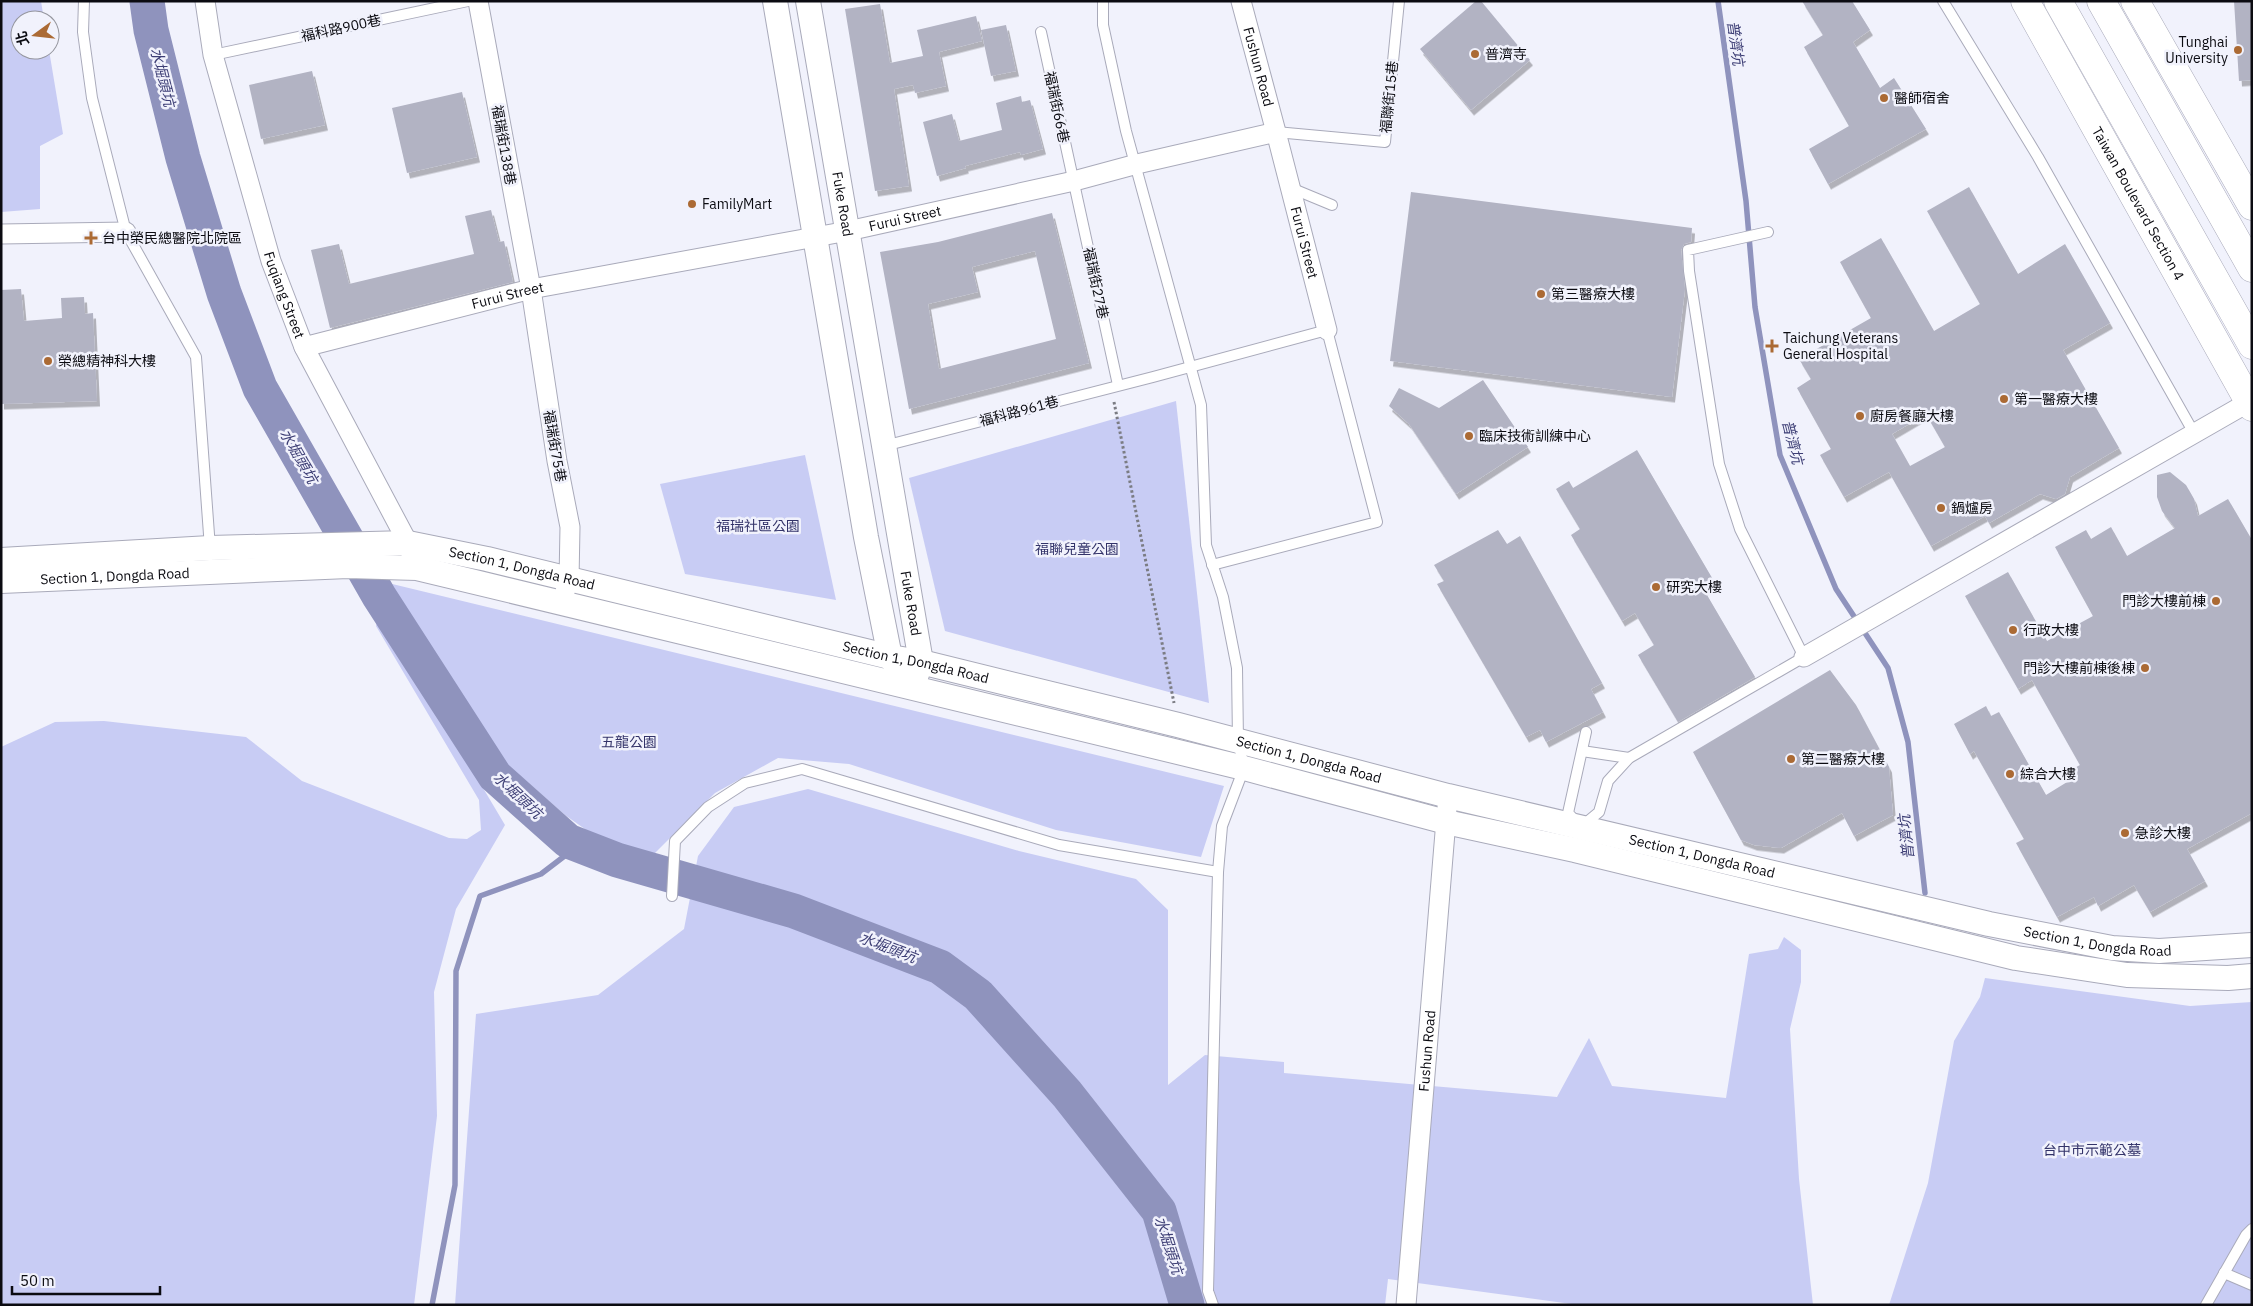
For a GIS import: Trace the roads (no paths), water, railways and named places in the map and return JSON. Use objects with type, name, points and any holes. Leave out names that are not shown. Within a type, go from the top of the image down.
[{"type":"main road","name":"Taiwan Boulevard Section 4","points":[[2025,1],[2250,404]]},
{"type":"main road","name":"Taiwan Boulevard Section 4","points":[[2058,1],[2252,345]]},
{"type":"main road","points":[[2100,1],[2252,268]]},
{"type":"main road","points":[[2135,1],[2252,206]]},
{"type":"street","name":"Fuqiang Street","points":[[205,1],[213,55],[271,261],[304,347],[408,543],[416,568]]},
{"type":"street","name":"福瑞街138巷","points":[[478,1],[531,289]]},
{"type":"street","points":[[775,1],[866,537],[890,657],[912,688]]},
{"type":"street","name":"Fuke Road","points":[[808,1],[921,662],[912,688]]},
{"type":"street","name":"Fushun Road","points":[[1241,1],[1276,132]]},
{"type":"street","name":"Furui Street","points":[[304,347],[531,289],[816,238],[1074,182],[1137,164],[1276,132],[1327,330]]},
{"type":"street","points":[[1,234],[126,232]]},
{"type":"street","name":"福瑞街75巷","points":[[531,289],[557,461],[570,527],[569,580],[561,603]]},
{"type":"street","points":[[1804,657],[2194,433],[2250,404]]},
{"type":"street","name":"Section 1, Dongda Road","points":[[1,560],[210,548],[408,543],[487,559],[890,657],[921,662],[1178,725],[1448,796],[1989,924],[2112,948],[2159,951],[2252,945]]},
{"type":"street","name":"Section 1, Dongda Road","points":[[1,581],[348,566],[416,568],[1244,768],[1446,822],[1574,850],[2016,958],[2127,975],[2228,978],[2252,976]]},
{"type":"street","name":"Fushun Road","points":[[1406,1305],[1448,796]]},
{"type":"street","points":[[1574,850],[1580,827]]},
{"type":"lane","points":[[84,1],[83,32],[92,98],[126,232],[196,357],[210,548]]},
{"type":"lane","name":"福科路900巷","points":[[213,55],[468,1]]},
{"type":"lane","points":[[1103,1],[1103,25],[1126,131],[1137,164],[1201,405],[1206,546],[1223,597],[1237,668],[1238,741],[1244,768],[1222,826],[1218,872],[1208,1291],[1213,1305]]},
{"type":"lane","name":"福聯街15巷","points":[[1276,132],[1385,142],[1398,1]]},
{"type":"lane","points":[[1944,1],[2038,157],[2194,433]]},
{"type":"lane","name":"福瑞街66巷","points":[[1041,32],[1074,182]]},
{"type":"lane","name":"福瑞街27巷","points":[[1074,182],[1118,385]]},
{"type":"lane","points":[[1291,188],[1332,206]]},
{"type":"lane","points":[[1586,732],[1568,813],[1580,827],[1599,812],[1608,781],[1629,758],[1804,657],[1740,529],[1719,464],[1689,271],[1688,250],[1768,232]]},
{"type":"lane","points":[[1212,565],[1377,522],[1327,330]]},
{"type":"lane","name":"福科路961巷","points":[[884,446],[1190,368],[1327,330]]},
{"type":"lane","points":[[1582,751],[1629,758]]},
{"type":"lane","points":[[672,896],[674,841],[708,806],[745,783],[802,769],[1059,846],[1218,872]]},
{"type":"lane","points":[[2206,1305],[2246,1235],[2252,1229]]},
{"type":"lane","points":[[2224,1273],[2252,1286]]},
{"type":"waterway","name":"水堀頭坑","points":[[147,1],[151,30],[183,158],[224,293],[260,388],[379,596],[495,776],[568,841],[617,860],[794,911],[940,967],[978,995],[1067,1094],[1159,1211],[1187,1305]]},
{"type":"waterway","name":"普濟坑","points":[[1718,1],[1746,201],[1755,307],[1780,455],[1836,589],[1888,668],[1908,742],[1925,893]]},
{"type":"waterway","points":[[432,1305],[455,1185],[456,971],[480,896],[541,874],[579,845]]},
{"type":"place","name":"Tunghai University","points":[[2238,50]]},
{"type":"place","name":"普濟寺","points":[[1475,54]]},
{"type":"place","name":"醫師宿舍","points":[[1884,98]]},
{"type":"place","name":"FamilyMart","points":[[692,204]]},
{"type":"place","name":"台中榮民總醫院北院區","points":[[91,238]]},
{"type":"place","name":"第三醫療大樓","points":[[1541,294]]},
{"type":"place","name":"Taichung Veterans General Hospital","points":[[1772,346]]},
{"type":"place","name":"榮總精神科大樓","points":[[48,361]]},
{"type":"place","name":"第一醫療大樓","points":[[2004,399]]},
{"type":"place","name":"廚房餐廳大樓","points":[[1860,416]]},
{"type":"place","name":"臨床技術訓練中心","points":[[1469,436]]},
{"type":"place","name":"鍋爐房","points":[[1941,508]]},
{"type":"place","name":"研究大樓","points":[[1656,587]]},
{"type":"place","name":"門診大樓前棟","points":[[2216,601]]},
{"type":"place","name":"行政大樓","points":[[2013,630]]},
{"type":"place","name":"門診大樓前棟後棟","points":[[2145,668]]},
{"type":"place","name":"第二醫療大樓","points":[[1791,759]]},
{"type":"place","name":"綜合大樓","points":[[2010,774]]},
{"type":"place","name":"急診大樓","points":[[2125,833]]},
{"type":"park label","name":"福瑞社區公園","points":[[758,526]]},
{"type":"park label","name":"福聯兒童公園","points":[[1077,549]]},
{"type":"park label","name":"五龍公園","points":[[629,742]]},
{"type":"park label","name":"台中市示範公墓","points":[[2092,1150]]}]
